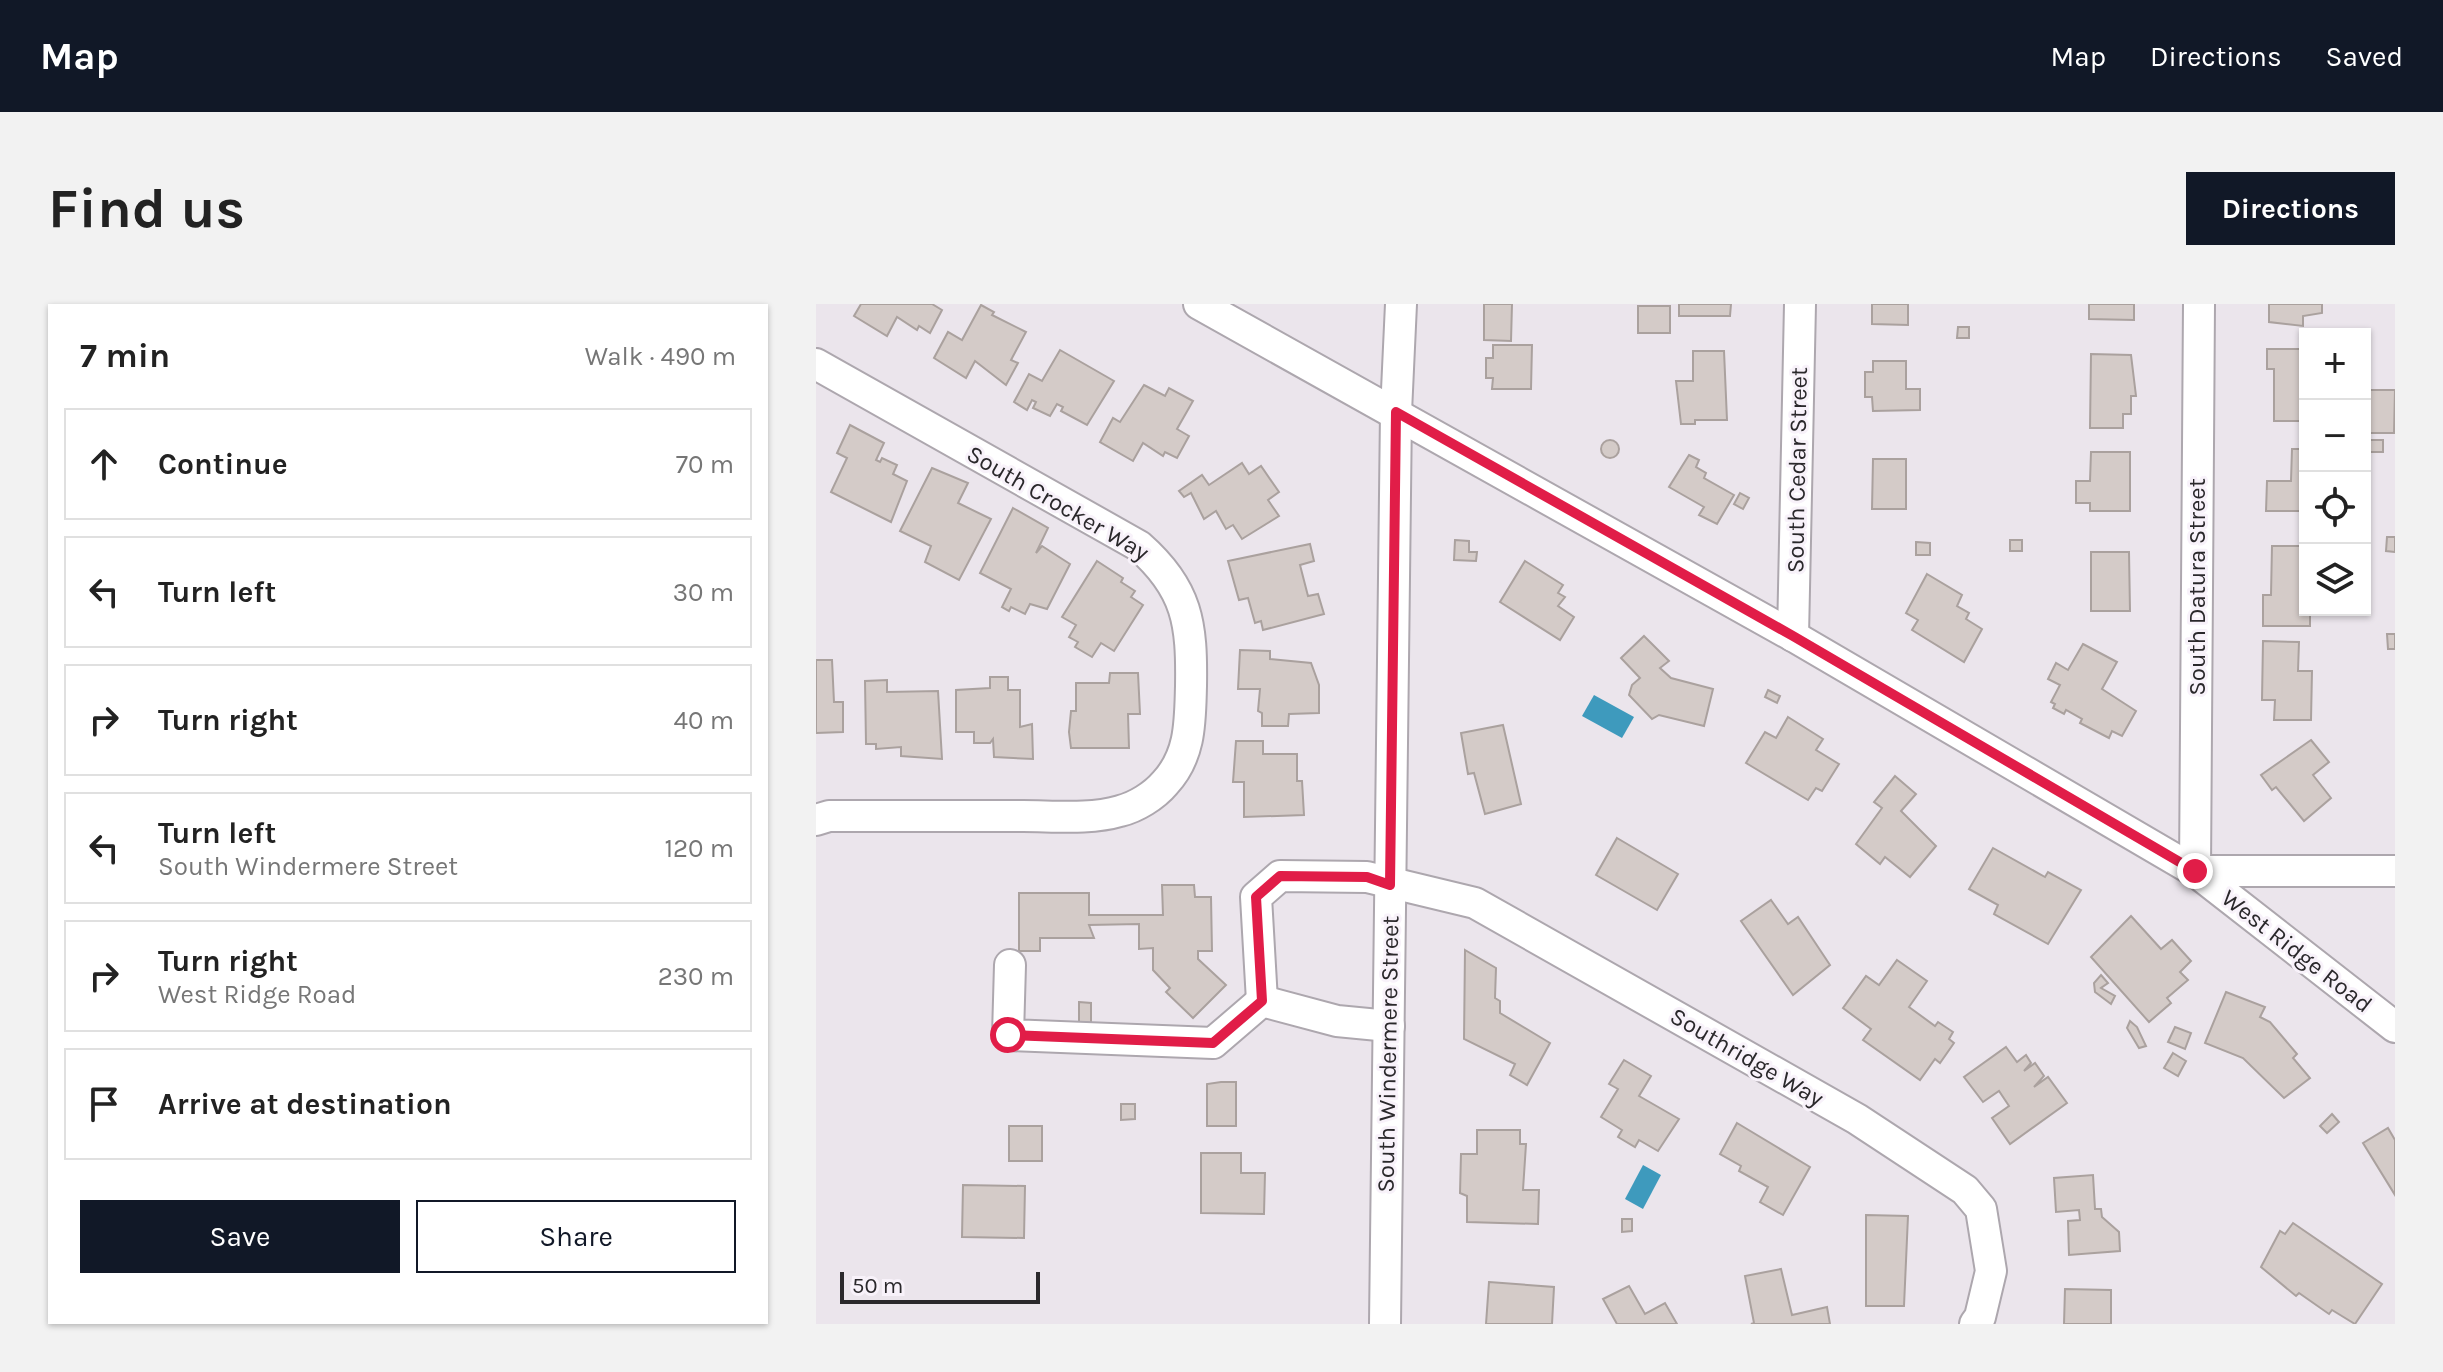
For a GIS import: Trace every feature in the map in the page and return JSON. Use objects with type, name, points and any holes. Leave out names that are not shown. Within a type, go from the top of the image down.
[{"type":"street","name":"West Ridge Road","points":[[1199,304],[1793,636],[2195,871],[2395,1027]]},
{"type":"street","name":"South Windermere Street","points":[[1385,1324],[1396,412],[1401,304]]},
{"type":"street","name":"South Cedar Street","points":[[1793,636],[1800,304]]},
{"type":"street","name":"South Datura Street","points":[[2195,871],[2199,304]]},
{"type":"street","name":"South Crocker Way","points":[[816,364],[1139,546],[1160,564],[1177,589],[1188,617],[1192,641],[1190,733],[1181,760],[1165,783],[1144,801],[1101,815],[829,816],[816,820]]},
{"type":"street","points":[[2195,871],[2395,871]]},
{"type":"street","name":"Southridge Way","points":[[1262,1001],[1256,897],[1280,876],[1367,877],[1475,903],[1857,1119],[1965,1190],[1981,1209],[1990,1252],[1985,1298],[1975,1324]]},
{"type":"street","points":[[1010,965],[1008,1035],[1213,1043],[1262,1001],[1337,1021],[1389,1026]]},
{"type":"water","points":[[1594,695],[1634,717],[1622,738],[1582,716]]},
{"type":"water","points":[[1643,1165],[1661,1175],[1643,1209],[1625,1199]]},
{"type":"building","points":[[861,304],[932,304],[942,310],[930,333],[919,326],[917,330],[897,317],[887,336],[854,316]]},
{"type":"building","points":[[1484,304],[1512,304],[1511,341],[1484,340]]},
{"type":"building","points":[[1679,304],[1731,304],[1730,316],[1679,316]]},
{"type":"building","points":[[1872,304],[1908,304],[1908,325],[1872,324]]},
{"type":"building","points":[[2089,304],[2134,304],[2134,320],[2089,319]]},
{"type":"building","points":[[2269,304],[2322,304],[2322,313],[2303,316],[2303,326],[2269,322]]},
{"type":"building","points":[[981,305],[994,312],[992,315],[1026,332],[1011,360],[1018,363],[1006,385],[975,361],[966,378],[934,358],[948,332],[962,340]]},
{"type":"building","points":[[1638,306],[1670,306],[1670,333],[1638,333]]},
{"type":"building","points":[[1958,327],[1969,327],[1969,338],[1957,338]]},
{"type":"building","points":[[1493,345],[1532,345],[1531,389],[1492,389],[1493,378],[1486,378],[1486,358],[1493,358]]},
{"type":"building","points":[[2267,349],[2299,349],[2299,421],[2274,421],[2274,369],[2267,369]]},
{"type":"building","points":[[1060,350],[1114,381],[1087,425],[1061,411],[1063,407],[1057,404],[1050,416],[1033,408],[1036,402],[1032,400],[1027,410],[1014,402],[1029,374],[1042,381]]},
{"type":"building","points":[[1693,351],[1724,351],[1727,420],[1695,420],[1695,424],[1681,424],[1676,381],[1693,381]]},
{"type":"building","points":[[2091,354],[2131,355],[2136,396],[2131,396],[2131,414],[2123,414],[2123,428],[2090,428]]},
{"type":"building","points":[[1873,361],[1906,361],[1906,389],[1920,389],[1920,410],[1873,411],[1872,397],[1865,397],[1865,372],[1873,372]]},
{"type":"building","points":[[1144,385],[1165,396],[1169,388],[1193,401],[1177,429],[1189,436],[1177,458],[1165,452],[1163,456],[1143,443],[1133,461],[1100,442],[1113,418],[1120,422]]},
{"type":"building","points":[[2371,390],[2395,390],[2394,433],[2371,433]]},
{"type":"building","points":[[850,425],[884,443],[876,460],[880,462],[882,458],[897,465],[893,474],[907,481],[891,522],[831,492],[847,458],[837,453]]},
{"type":"building","points":[[1610,440],[1619,449],[1610,458],[1601,449]]},
{"type":"building","points":[[2371,440],[2383,440],[2383,452],[2371,452]]},
{"type":"building","points":[[2292,449],[2299,449],[2299,511],[2266,511],[2267,481],[2291,481]]},
{"type":"building","points":[[2091,452],[2130,452],[2130,511],[2090,511],[2090,503],[2076,503],[2076,481],[2090,481]]},
{"type":"building","points":[[1689,455],[1699,460],[1696,467],[1706,473],[1704,478],[1734,495],[1717,524],[1699,515],[1704,507],[1669,487]]},
{"type":"building","points":[[1873,459],[1906,459],[1906,509],[1872,509]]},
{"type":"building","points":[[1242,463],[1249,474],[1261,466],[1279,492],[1268,500],[1279,516],[1242,539],[1233,525],[1226,529],[1216,511],[1204,519],[1191,493],[1184,497],[1179,491],[1202,475],[1209,485]]},
{"type":"building","points":[[932,468],[968,483],[958,503],[991,519],[959,580],[925,562],[931,546],[900,531]]},
{"type":"building","points":[[1740,493],[1749,498],[1743,509],[1734,504]]},
{"type":"building","points":[[1013,508],[1048,528],[1036,553],[1042,546],[1070,564],[1047,609],[1030,604],[1025,614],[1011,607],[1009,611],[1002,607],[1011,589],[980,573]]},
{"type":"building","points":[[2387,537],[2395,537],[2395,552],[2386,551]]},
{"type":"building","points":[[1455,540],[1469,541],[1469,552],[1477,552],[1476,561],[1454,560]]},
{"type":"building","points":[[2010,540],[2022,540],[2022,551],[2010,551]]},
{"type":"building","points":[[1916,542],[1930,543],[1930,555],[1916,555]]},
{"type":"building","points":[[1310,544],[1314,561],[1300,565],[1308,596],[1318,594],[1324,614],[1263,630],[1261,621],[1255,623],[1248,598],[1239,600],[1228,561]]},
{"type":"building","points":[[2272,546],[2299,546],[2299,616],[2310,616],[2310,626],[2263,626],[2263,595],[2271,595]]},
{"type":"building","points":[[2091,552],[2129,552],[2130,611],[2091,611]]},
{"type":"building","points":[[1097,561],[1123,578],[1121,582],[1135,591],[1131,597],[1143,605],[1114,651],[1101,643],[1092,657],[1075,647],[1078,642],[1069,637],[1076,625],[1062,617]]},
{"type":"building","points":[[1525,561],[1563,585],[1558,593],[1565,597],[1558,606],[1574,617],[1560,640],[1500,602]]},
{"type":"building","points":[[1927,574],[1962,595],[1957,606],[1969,613],[1966,619],[1982,629],[1964,662],[1912,630],[1918,620],[1906,613]]},
{"type":"building","points":[[2387,634],[2395,634],[2395,649],[2388,649]]},
{"type":"building","points":[[1644,636],[1669,661],[1660,668],[1671,678],[1713,689],[1704,726],[1659,715],[1652,719],[1629,695],[1632,685],[1640,678],[1621,658]]},
{"type":"building","points":[[2263,641],[2299,642],[2298,671],[2312,671],[2311,720],[2274,720],[2275,700],[2262,700]]},
{"type":"building","points":[[2083,644],[2117,662],[2102,689],[2136,711],[2122,736],[2112,731],[2109,738],[2080,723],[2082,719],[2066,710],[2064,714],[2053,708],[2055,704],[2051,702],[2060,685],[2048,679],[2056,663],[2068,670]]},
{"type":"building","points":[[1240,650],[1270,651],[1270,659],[1311,663],[1319,685],[1319,713],[1289,714],[1288,726],[1262,726],[1262,713],[1258,711],[1260,689],[1238,689]]},
{"type":"building","points":[[816,660],[832,660],[834,702],[843,702],[843,732],[816,733]]},
{"type":"building","points":[[1110,673],[1138,673],[1140,714],[1128,714],[1129,748],[1071,748],[1069,732],[1071,711],[1076,711],[1076,683],[1109,683]]},
{"type":"building","points":[[990,677],[1008,677],[1008,690],[1020,690],[1020,727],[1032,724],[1033,759],[994,757],[993,739],[990,743],[974,743],[974,732],[956,732],[956,690],[990,688]]},
{"type":"building","points":[[887,680],[887,692],[938,691],[942,759],[901,756],[901,747],[876,749],[876,744],[866,744],[865,681]]},
{"type":"building","points":[[1768,690],[1780,696],[1777,703],[1765,697]]},
{"type":"building","points":[[1788,717],[1823,739],[1816,750],[1839,764],[1822,791],[1816,788],[1808,800],[1746,763],[1765,732],[1776,738]]},
{"type":"building","points":[[1503,725],[1521,804],[1485,814],[1474,773],[1468,774],[1461,733]]},
{"type":"building","points":[[2311,740],[2329,762],[2313,775],[2331,798],[2304,821],[2276,787],[2272,790],[2261,775]]},
{"type":"building","points":[[1236,741],[1263,741],[1263,754],[1297,754],[1297,781],[1302,781],[1304,815],[1244,817],[1244,782],[1233,782]]},
{"type":"building","points":[[1895,776],[1916,794],[1901,811],[1936,846],[1910,877],[1885,857],[1880,864],[1856,844],[1882,808],[1874,802]]},
{"type":"building","points":[[1617,838],[1678,874],[1657,910],[1596,875]]},
{"type":"building","points":[[1993,848],[2045,877],[2048,872],[2081,890],[2048,944],[1994,914],[1998,905],[1969,889]]},
{"type":"building","points":[[1162,885],[1194,885],[1195,897],[1211,897],[1212,951],[1198,951],[1198,959],[1226,985],[1193,1018],[1166,992],[1170,988],[1153,970],[1153,948],[1139,949],[1139,924],[1089,925],[1094,938],[1040,938],[1040,951],[1019,951],[1019,893],[1089,893],[1089,915],[1163,915]]},
{"type":"building","points":[[1771,900],[1788,924],[1798,917],[1830,965],[1793,995],[1741,921]]},
{"type":"building","points":[[2131,916],[2161,949],[2172,940],[2191,961],[2180,972],[2188,980],[2167,998],[2171,1003],[2149,1022],[2091,957]]},
{"type":"building","points":[[1465,950],[1496,968],[1495,998],[1500,1001],[1500,1013],[1550,1043],[1527,1085],[1510,1075],[1515,1064],[1464,1039]]},
{"type":"building","points":[[1897,960],[1927,981],[1909,1007],[1935,1026],[1938,1022],[1953,1032],[1949,1039],[1954,1043],[1940,1063],[1935,1059],[1920,1080],[1863,1040],[1871,1029],[1843,1008],[1866,976],[1879,985]]},
{"type":"building","points":[[2101,975],[2108,983],[2101,988],[2115,996],[2111,1004],[2095,992],[2094,983]]},
{"type":"building","points":[[2226,992],[2265,1007],[2260,1017],[2270,1022],[2297,1054],[2293,1058],[2310,1078],[2284,1098],[2243,1058],[2205,1043]]},
{"type":"building","points":[[1079,1002],[1091,1003],[1091,1023],[1079,1022]]},
{"type":"building","points":[[2130,1021],[2137,1027],[2146,1046],[2139,1048],[2127,1028]]},
{"type":"building","points":[[2175,1027],[2191,1033],[2185,1049],[2168,1042]]},
{"type":"building","points":[[2006,1047],[2017,1062],[2026,1055],[2031,1063],[2024,1071],[2035,1063],[2044,1076],[2034,1087],[2048,1077],[2067,1103],[2010,1144],[1992,1118],[2009,1106],[1999,1091],[1983,1102],[1964,1077]]},
{"type":"building","points":[[2173,1053],[2186,1061],[2178,1076],[2164,1068]]},
{"type":"building","points":[[1624,1060],[1651,1076],[1639,1096],[1679,1119],[1658,1151],[1639,1140],[1635,1147],[1618,1137],[1622,1130],[1601,1117],[1618,1089],[1609,1084]]},
{"type":"building","points":[[1236,1082],[1236,1126],[1207,1126],[1207,1084]]},
{"type":"building","points":[[1121,1104],[1135,1104],[1135,1119],[1121,1120]]},
{"type":"building","points":[[2332,1114],[2339,1122],[2327,1133],[2320,1126]]},
{"type":"building","points":[[1737,1123],[1810,1167],[1783,1215],[1760,1202],[1768,1187],[1739,1171],[1741,1166],[1720,1154]]},
{"type":"building","points":[[1009,1126],[1042,1126],[1042,1161],[1009,1161]]},
{"type":"building","points":[[2388,1128],[2395,1140],[2395,1195],[2363,1143]]},
{"type":"building","points":[[1477,1130],[1520,1130],[1520,1144],[1526,1144],[1523,1190],[1539,1190],[1538,1224],[1467,1222],[1467,1196],[1460,1193],[1461,1154],[1477,1154]]},
{"type":"building","points":[[1201,1153],[1241,1153],[1241,1173],[1265,1173],[1264,1214],[1201,1213]]},
{"type":"building","points":[[2093,1175],[2095,1209],[2101,1209],[2102,1217],[2119,1232],[2120,1251],[2069,1255],[2068,1221],[2080,1220],[2079,1210],[2056,1212],[2054,1178]]},
{"type":"building","points":[[963,1185],[1025,1186],[1024,1238],[962,1237]]},
{"type":"building","points":[[1866,1215],[1908,1216],[1904,1306],[1866,1306]]},
{"type":"building","points":[[1622,1219],[1632,1219],[1632,1231],[1622,1232]]},
{"type":"building","points":[[2293,1223],[2382,1284],[2355,1324],[2332,1310],[2329,1314],[2299,1293],[2296,1296],[2261,1267],[2280,1231],[2285,1234]]},
{"type":"building","points":[[1781,1269],[1792,1315],[1827,1307],[1830,1324],[1751,1324],[1754,1323],[1745,1276]]},
{"type":"building","points":[[1489,1282],[1554,1287],[1552,1324],[1486,1324]]},
{"type":"building","points":[[1629,1286],[1645,1314],[1665,1303],[1677,1324],[1617,1324],[1603,1299]]},
{"type":"building","points":[[2065,1289],[2111,1290],[2111,1324],[2064,1324]]},
{"type":"route","points":[[1008,1035],[1213,1043],[1262,1001],[1256,897],[1280,876],[1367,877],[1390,885],[1396,412],[1793,636],[2195,871]]}]
